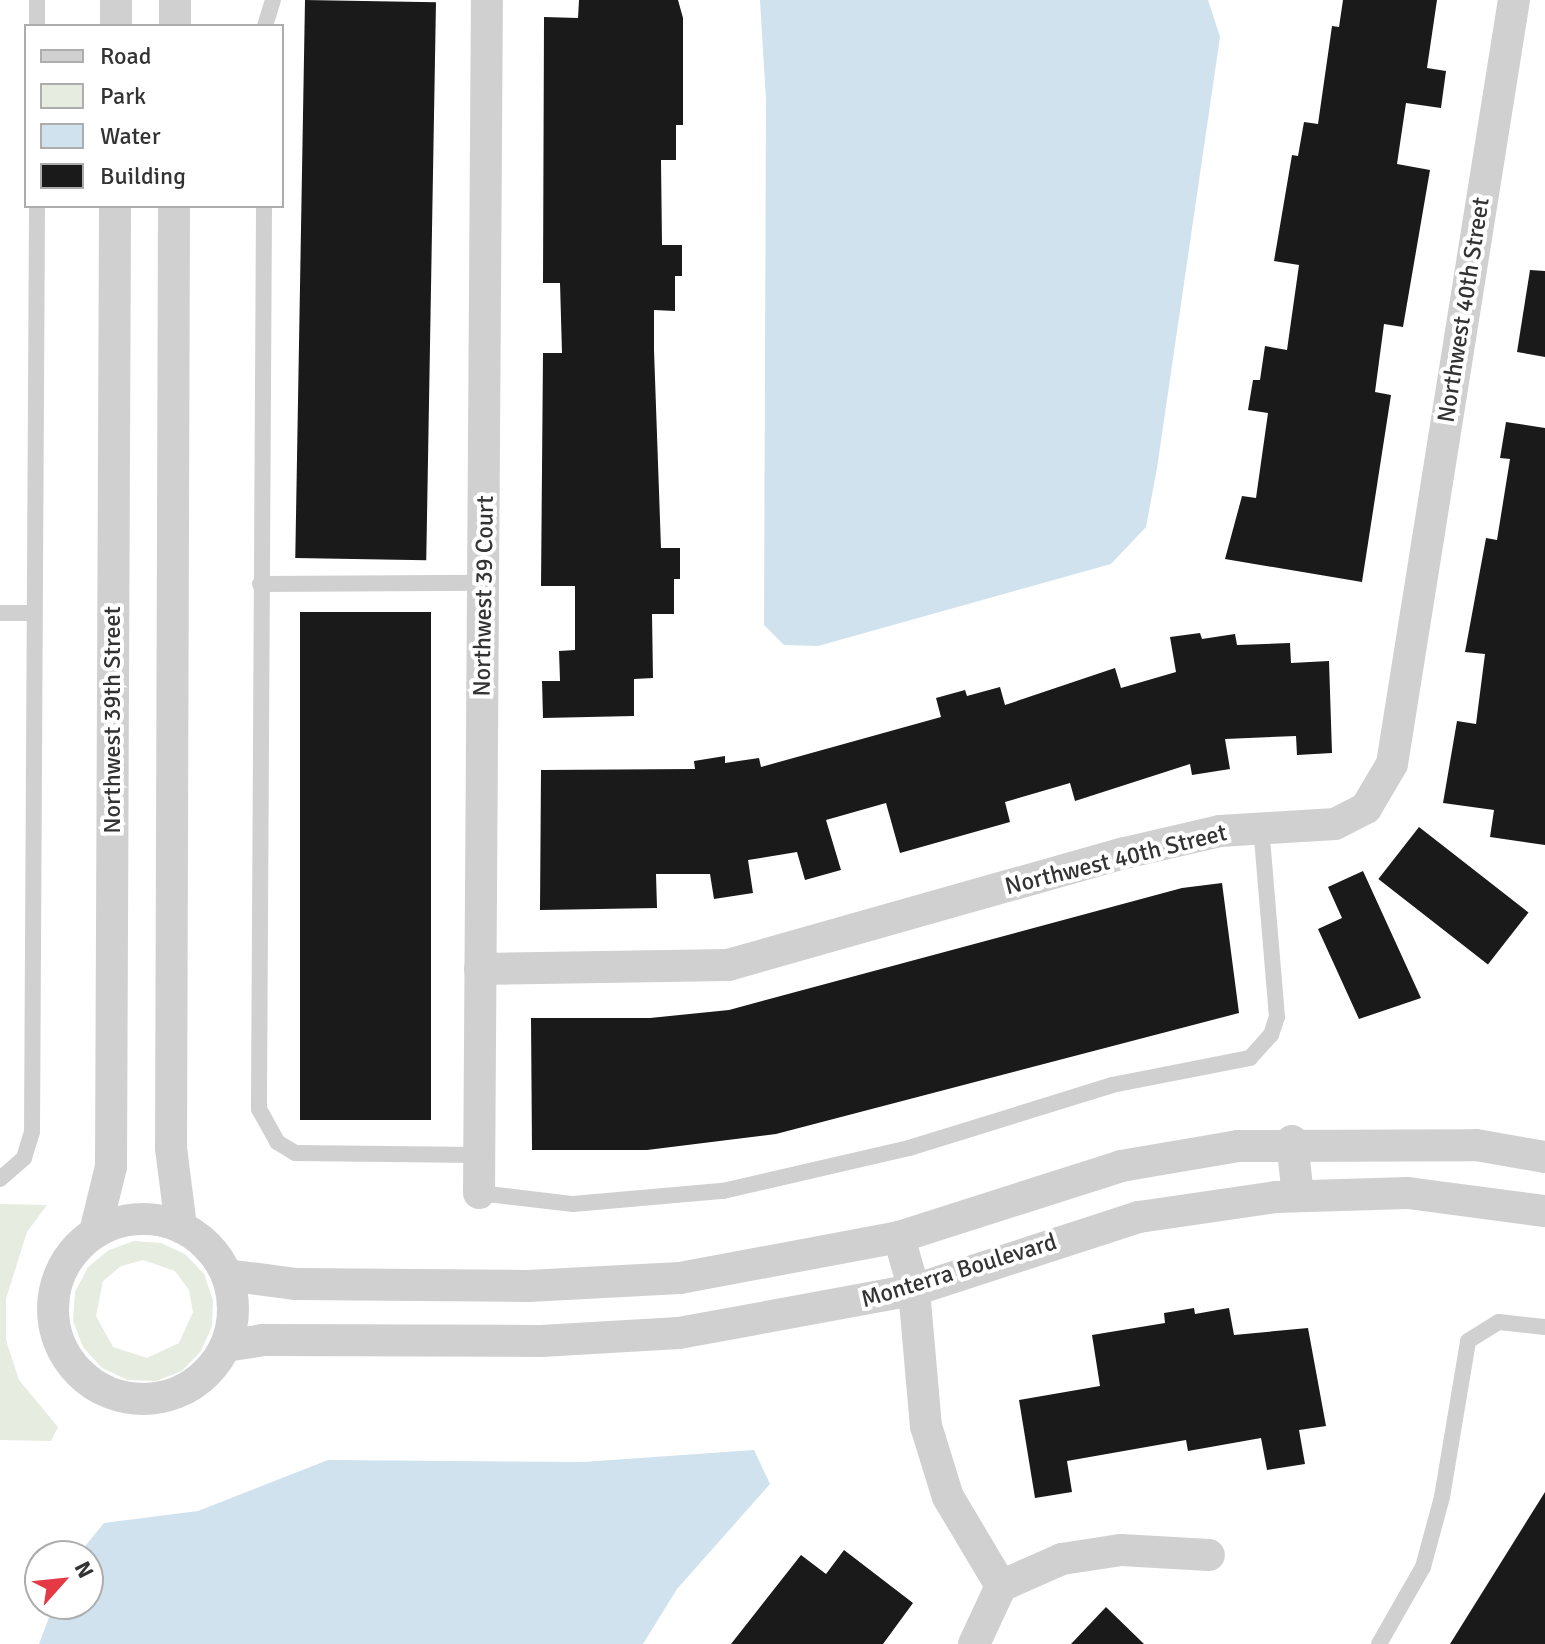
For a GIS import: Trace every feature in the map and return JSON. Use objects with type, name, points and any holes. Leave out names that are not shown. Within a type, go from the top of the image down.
[{"type":"street","points":[[116,0],[116,24]]},
{"type":"street","points":[[175,0],[175,24]]},
{"type":"street","name":"Northwest 39 Court","points":[[479,1193],[487,0]]},
{"type":"street","name":"Northwest 40th Street","points":[[480,969],[728,965],[1125,853],[1261,828],[1335,824],[1366,808],[1392,764],[1514,0]]},
{"type":"street","name":"Northwest 39th Street","points":[[95,1232],[111,1167],[115,208]]},
{"type":"street","points":[[174,208],[171,1148],[181,1227]]},
{"type":"street","points":[[1292,1141],[1298,1196]]},
{"type":"street","name":"Monterra Boulevard","points":[[227,1275],[296,1284],[513,1286],[680,1278],[899,1237],[1121,1166],[1292,1141],[1476,1145],[1545,1157]]},
{"type":"street","name":"Monterra Boulevard","points":[[226,1346],[262,1340],[541,1341],[679,1333],[914,1290],[1139,1217],[1298,1196],[1408,1193],[1545,1211]]},
{"type":"street","points":[[152,1219],[181,1227],[201,1239],[227,1275],[233,1323],[226,1346],[209,1372],[185,1391],[156,1400],[125,1399],[96,1387],[73,1367],[57,1341],[52,1310],[57,1279],[72,1252],[95,1232],[152,1219]]},
{"type":"street","points":[[899,1237],[914,1290],[926,1426],[948,1497],[1001,1586]]},
{"type":"street","points":[[974,1644],[1001,1586],[1062,1559],[1121,1550],[1209,1555]]},
{"type":"lane","points":[[37,0],[37,24]]},
{"type":"lane","points":[[266,24],[273,0]]},
{"type":"lane","points":[[0,1179],[24,1158],[32,1132],[37,208]]},
{"type":"lane","points":[[264,208],[259,1109],[277,1142],[295,1153],[479,1155]]},
{"type":"lane","points":[[260,584],[485,583]]},
{"type":"lane","points":[[0,613],[34,613]]},
{"type":"lane","points":[[479,1193],[573,1204],[723,1191],[909,1148],[1112,1085],[1250,1058],[1271,1035],[1277,1017],[1261,828]]},
{"type":"lane","points":[[1379,1644],[1423,1567],[1442,1497],[1468,1341],[1499,1322],[1545,1327]]},
{"type":"green space","points":[[0,1204],[47,1205],[27,1232],[6,1299],[6,1340],[19,1380],[58,1427],[51,1441],[0,1440]]},
{"type":"green space","points":[[134,1241],[161,1243],[185,1254],[204,1274],[213,1300],[212,1326],[201,1351],[182,1371],[156,1381],[128,1380],[102,1368],[83,1347],[73,1321],[75,1292],[88,1267],[109,1250]],"holes":[[[143,1260],[175,1271],[189,1290],[193,1312],[179,1343],[147,1358],[113,1347],[96,1316],[103,1281],[121,1266]]]},
{"type":"water","points":[[760,0],[1208,0],[1220,37],[1157,468],[1146,527],[1111,564],[818,646],[784,645],[764,625],[766,100]]},
{"type":"water","points":[[754,1450],[770,1484],[677,1589],[643,1644],[39,1644],[48,1620],[104,1620],[104,1540],[90,1540],[104,1523],[198,1511],[328,1460],[583,1462]]},
{"type":"building","points":[[305,0],[436,2],[426,560],[295,558]]},
{"type":"building","points":[[579,0],[678,0],[683,18],[683,125],[676,125],[676,160],[661,160],[662,245],[682,245],[682,276],[675,276],[675,311],[654,310],[661,548],[680,548],[680,579],[674,579],[674,614],[652,614],[653,678],[634,679],[634,716],[543,718],[542,681],[560,681],[559,651],[575,650],[575,586],[541,586],[543,353],[562,353],[560,283],[543,283],[544,17],[578,18]]},
{"type":"building","points":[[1343,0],[1437,0],[1427,68],[1446,71],[1441,108],[1406,103],[1397,164],[1430,170],[1403,327],[1384,324],[1375,392],[1391,395],[1362,582],[1225,559],[1242,496],[1256,498],[1268,413],[1248,410],[1253,380],[1260,380],[1265,346],[1287,350],[1299,265],[1274,261],[1292,155],[1298,156],[1304,122],[1318,124],[1332,26],[1339,27]]},
{"type":"building","points":[[1530,270],[1545,271],[1545,357],[1517,352]]},
{"type":"building","points":[[1506,422],[1545,428],[1545,845],[1490,837],[1494,810],[1443,803],[1457,721],[1476,724],[1485,654],[1465,652],[1486,538],[1497,540],[1510,459],[1500,458]]},
{"type":"building","points":[[300,612],[431,612],[431,1120],[300,1120]]},
{"type":"building","points":[[1200,633],[1202,639],[1235,634],[1237,645],[1290,643],[1291,663],[1329,661],[1332,753],[1297,755],[1296,736],[1225,739],[1230,769],[1192,775],[1190,764],[1075,801],[1070,783],[1005,802],[1010,822],[900,853],[886,803],[826,820],[841,870],[805,880],[797,852],[748,860],[753,893],[714,899],[710,874],[656,874],[657,908],[540,910],[541,770],[695,769],[694,761],[725,756],[725,763],[759,758],[761,767],[941,717],[936,698],[965,690],[967,696],[1000,687],[1005,705],[1115,668],[1121,688],[1176,672],[1170,637]]},
{"type":"building","points":[[1419,827],[1529,913],[1488,965],[1378,879]]},
{"type":"building","points":[[1363,871],[1421,998],[1359,1019],[1318,929],[1342,918],[1328,887]]},
{"type":"building","points":[[1222,883],[1239,1013],[776,1134],[647,1150],[532,1150],[531,1018],[650,1018],[729,1010],[1182,888]]},
{"type":"building","points":[[1194,1308],[1195,1314],[1229,1308],[1234,1335],[1308,1328],[1326,1426],[1299,1430],[1305,1464],[1267,1470],[1261,1438],[1188,1451],[1186,1440],[1067,1461],[1072,1492],[1035,1498],[1019,1400],[1100,1386],[1092,1335],[1165,1323],[1164,1313]]},
{"type":"building","points":[[1545,1492],[1545,1644],[1450,1644]]},
{"type":"building","points":[[844,1550],[913,1603],[883,1644],[731,1644],[801,1555],[826,1574]]},
{"type":"building","points":[[1106,1607],[1144,1644],[1071,1644]]}]
